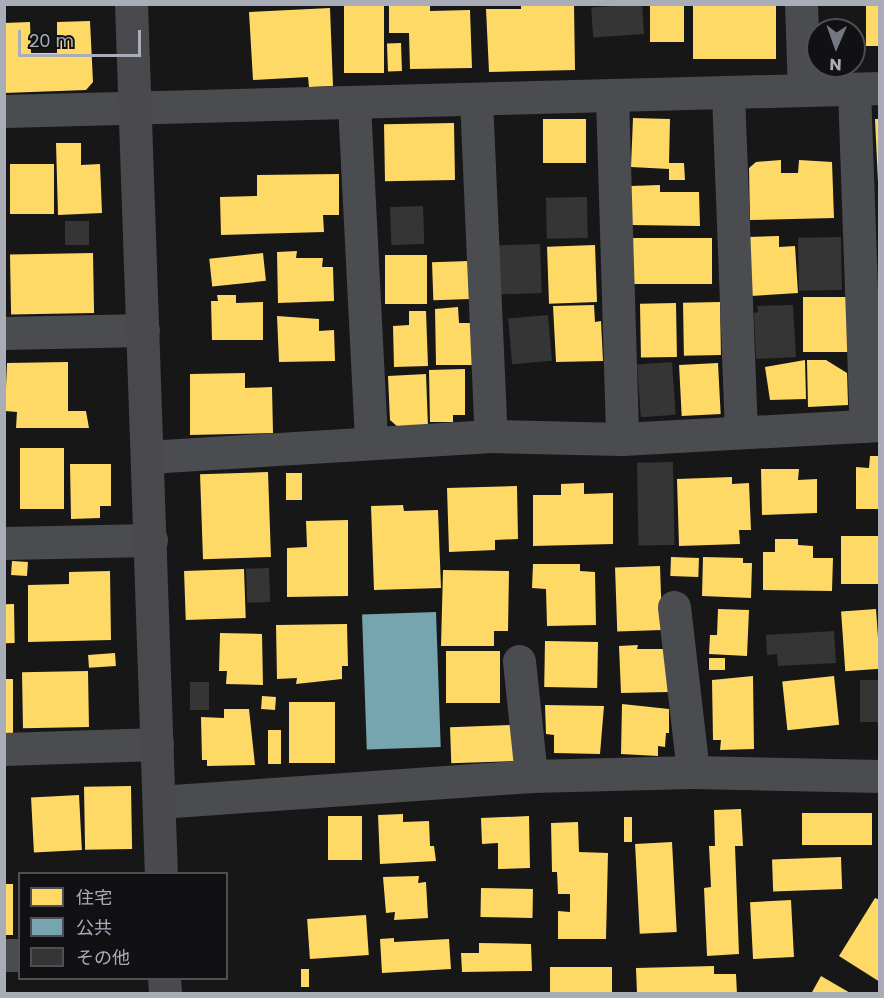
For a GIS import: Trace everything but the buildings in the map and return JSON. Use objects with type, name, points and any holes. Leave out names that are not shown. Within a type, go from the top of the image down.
[{"type":"street","points":[[131,4],[161,872]]},
{"type":"street","points":[[801,4],[804,89]]},
{"type":"street","points":[[4,111],[354,104],[867,88],[873,425],[622,439],[491,436],[147,457]]},
{"type":"street","points":[[728,94],[741,431]]},
{"type":"street","points":[[612,96],[622,439]]},
{"type":"street","points":[[476,99],[491,436]]},
{"type":"street","points":[[354,104],[371,442]]},
{"type":"street","points":[[4,333],[143,330]]},
{"type":"street","points":[[4,543],[151,540]]},
{"type":"street","points":[[674,607],[693,772]]},
{"type":"street","points":[[519,661],[531,776]]},
{"type":"street","points":[[4,749],[157,744]]},
{"type":"street","points":[[159,802],[531,776],[693,772],[879,776]]}]
